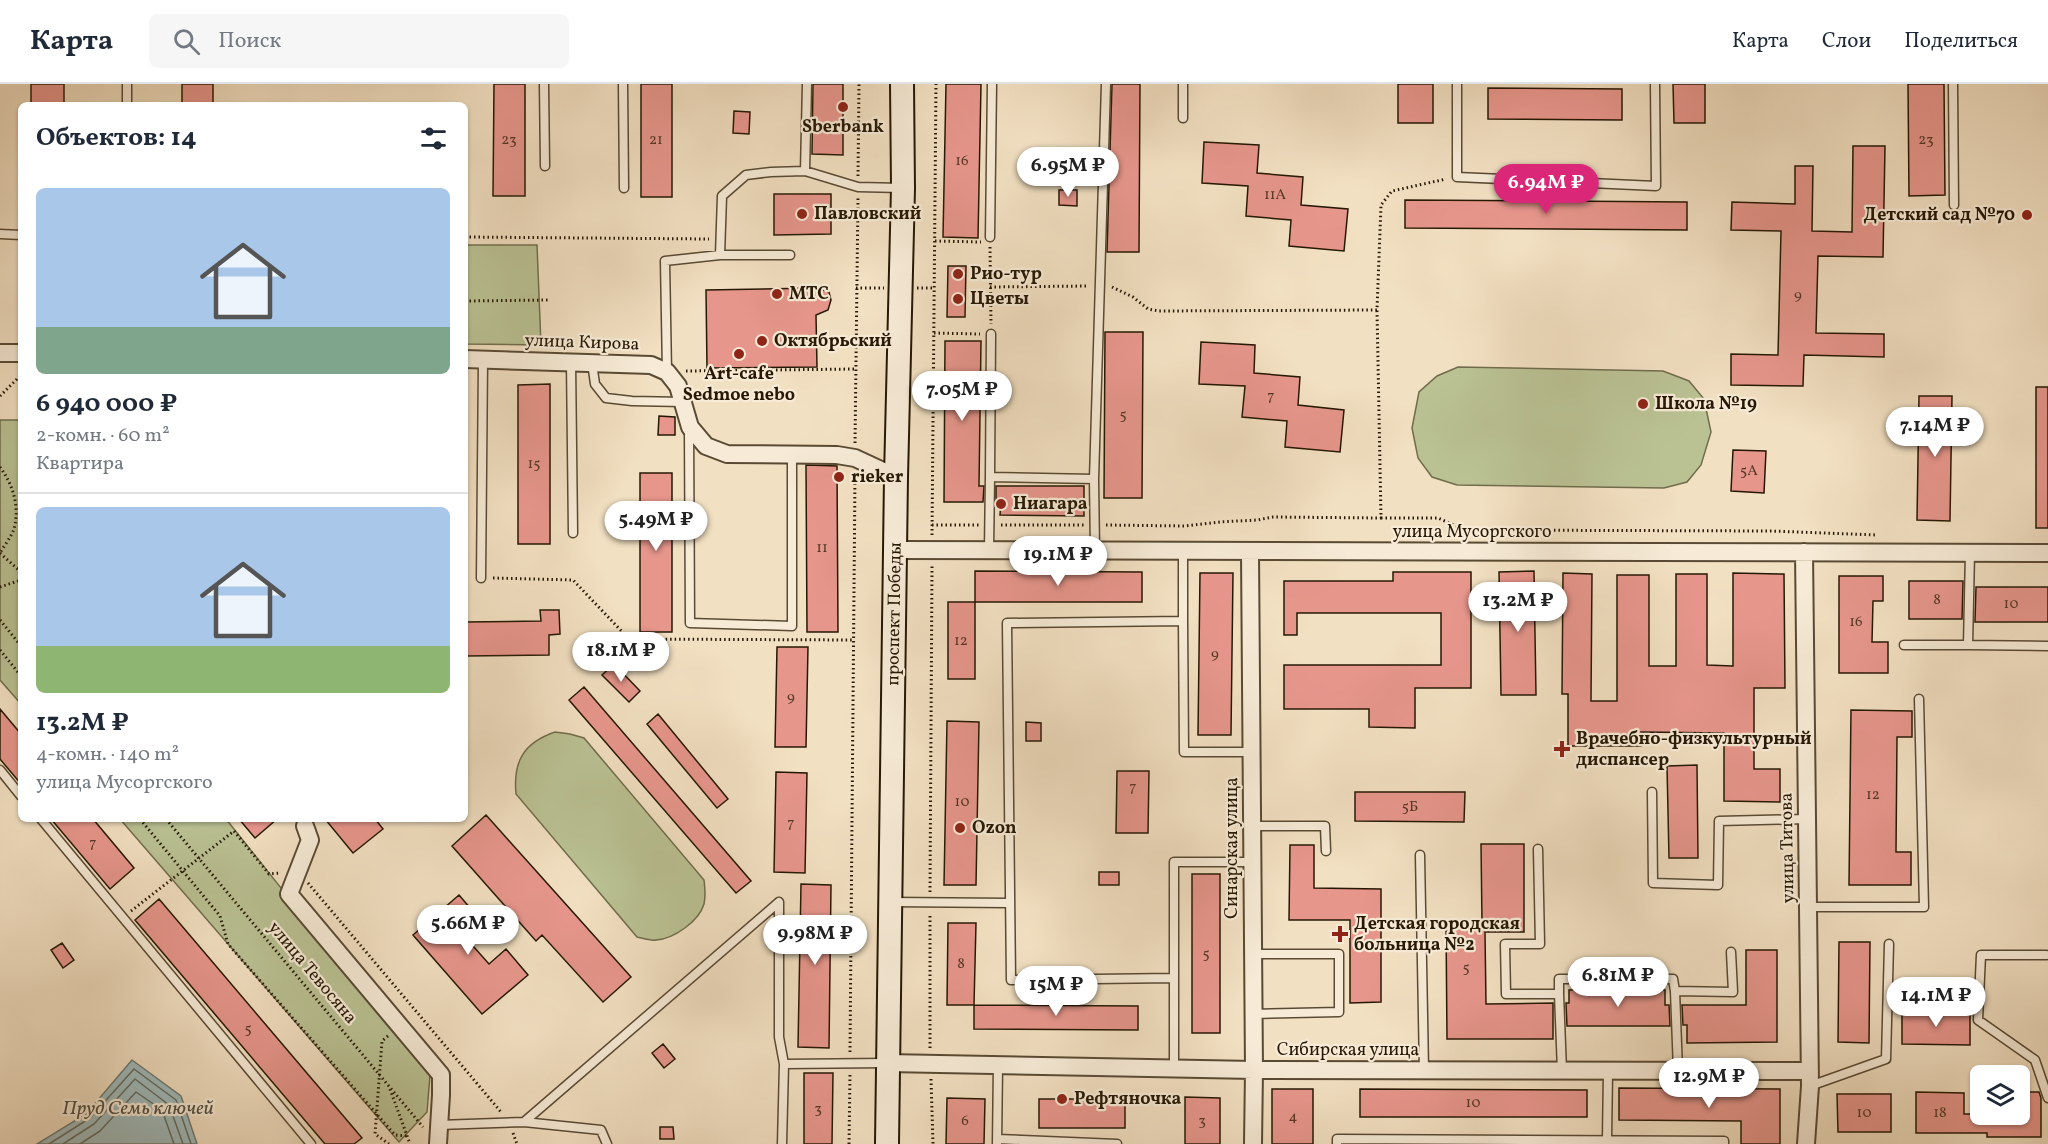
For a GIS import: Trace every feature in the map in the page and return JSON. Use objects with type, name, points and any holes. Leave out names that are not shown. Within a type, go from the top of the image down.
[{"type":"main road","name":"проспект Победы","points":[[887,1144],[903,84]]},
{"type":"street","points":[[0,353],[18,353]]},
{"type":"street","name":"улица Кирова","points":[[468,359],[651,366],[667,372]]},
{"type":"street","points":[[667,372],[678,386],[690,427],[706,446],[728,454],[837,455],[855,459],[896,477]]},
{"type":"street","name":"улица Мусоргского","points":[[896,550],[2048,553]]},
{"type":"street","name":"Синарская улица","points":[[1250,552],[1254,1070],[1252,1144]]},
{"type":"street","name":"улица Титова","points":[[1804,552],[1810,1078],[1806,1144]]},
{"type":"street","points":[[302,823],[310,840],[289,894],[441,1076],[431,1126],[438,1144]]},
{"type":"street","name":"Сибирская улица","points":[[887,1063],[1254,1070],[1678,1071],[1810,1078]]},
{"type":"lane","points":[[127,84],[127,102]]},
{"type":"lane","points":[[544,84],[545,166]]},
{"type":"lane","points":[[623,84],[624,188]]},
{"type":"lane","points":[[805,171],[807,84]]},
{"type":"lane","points":[[990,237],[992,84]]},
{"type":"lane","points":[[1095,552],[1094,479],[1106,84]]},
{"type":"lane","points":[[1183,84],[1183,118]]},
{"type":"lane","points":[[1457,84],[1457,177],[1656,186],[1655,84]]},
{"type":"lane","points":[[1953,84],[1954,205]]},
{"type":"lane","points":[[720,255],[722,196],[746,175],[805,171],[858,187],[903,188]]},
{"type":"lane","points":[[0,234],[18,235]]},
{"type":"lane","points":[[667,372],[665,261],[720,255],[790,255]]},
{"type":"lane","points":[[989,551],[991,334]]},
{"type":"lane","points":[[481,578],[483,360]]},
{"type":"lane","points":[[571,362],[573,533]]},
{"type":"lane","points":[[592,363],[595,384],[606,398],[683,402]]},
{"type":"lane","points":[[689,423],[690,623],[792,626],[792,455]]},
{"type":"lane","points":[[990,477],[1094,479]]},
{"type":"lane","points":[[1183,551],[1184,752],[1251,752]]},
{"type":"lane","points":[[1968,645],[1970,552]]},
{"type":"lane","points":[[1174,978],[1011,980],[1007,622],[1183,621]]},
{"type":"lane","points":[[1904,645],[2048,646]]},
{"type":"lane","points":[[1808,907],[1924,907],[1919,699]]},
{"type":"lane","points":[[0,770],[18,792]]},
{"type":"lane","points":[[1652,792],[1653,883],[1718,885],[1719,821],[1807,819]]},
{"type":"lane","points":[[43,822],[312,1144]]},
{"type":"lane","points":[[1252,826],[1325,826],[1326,851]]},
{"type":"lane","points":[[1538,849],[1540,944],[1505,944],[1506,994],[1559,994]]},
{"type":"lane","points":[[1420,855],[1424,1070]]},
{"type":"lane","points":[[1174,1068],[1174,862],[1252,862]]},
{"type":"lane","points":[[524,1122],[779,902],[779,1037],[784,1065],[782,1144]]},
{"type":"lane","points":[[890,902],[1010,903]]},
{"type":"lane","points":[[1810,1078],[1886,1059],[1889,944]]},
{"type":"lane","points":[[1675,992],[1733,992],[1731,952]]},
{"type":"lane","points":[[1253,954],[1339,954],[1339,1012],[1253,1014]]},
{"type":"lane","points":[[2046,956],[1981,955],[1978,1020],[2035,1060],[2048,1098]]},
{"type":"lane","points":[[1562,1071],[1558,979],[1673,979],[1678,1071]]},
{"type":"lane","points":[[784,1065],[887,1063]]},
{"type":"lane","points":[[998,1065],[997,1142],[1117,1144]]},
{"type":"lane","points":[[1607,1140],[1608,1071]]},
{"type":"lane","points":[[431,1126],[524,1122],[601,1130],[607,1144]]},
{"type":"lane","points":[[1337,1144],[1337,1138],[1724,1141],[1724,1144]]},
{"type":"path","points":[[849,1144],[855,369],[860,84]]},
{"type":"path","points":[[933,1144],[930,1064],[930,902],[936,84]]},
{"type":"path","points":[[1381,518],[1377,310],[1381,205],[1392,191],[1457,177]]},
{"type":"path","points":[[468,237],[720,240]]},
{"type":"path","points":[[934,333],[991,334],[990,242],[935,241]]},
{"type":"path","points":[[990,287],[1114,287],[1133,297],[1148,309],[1159,311],[1377,310]]},
{"type":"path","points":[[468,300],[549,300]]},
{"type":"path","points":[[667,372],[855,369]]},
{"type":"path","points":[[0,396],[18,378]]},
{"type":"path","points":[[0,467],[10,481],[16,505],[14,529],[0,553],[18,569]]},
{"type":"path","points":[[932,525],[1185,526],[1273,517],[1438,518],[1465,530],[1771,531],[1888,535]]},
{"type":"path","points":[[481,578],[573,580],[629,639],[853,640]]},
{"type":"path","points":[[0,587],[18,581]]},
{"type":"path","points":[[0,620],[18,641]]},
{"type":"path","points":[[0,650],[18,672]]},
{"type":"path","points":[[142,822],[220,916],[228,944],[395,1135],[407,1136]]},
{"type":"path","name":"улица Тевосяна","points":[[169,822],[390,1087],[431,1126]]},
{"type":"path","points":[[123,917],[234,831],[269,874],[298,870],[510,1122],[517,1144]]},
{"type":"path","points":[[389,1144],[375,1134],[378,1073],[382,1041],[399,1026]]},
{"type":"path","points":[[390,1087],[408,1143]]},
{"type":"green space","points":[[468,245],[537,245],[541,345],[468,344]]},
{"type":"green space","points":[[1458,367],[1663,371],[1689,381],[1704,399],[1711,432],[1701,465],[1687,482],[1664,488],[1457,485],[1432,477],[1418,458],[1412,428],[1419,392],[1437,376]]},
{"type":"green space","points":[[0,420],[18,420],[18,701],[0,680]]},
{"type":"green space","points":[[555,732],[584,738],[704,880],[704,904],[697,917],[678,933],[656,940],[637,937],[516,794],[516,772],[522,755],[535,742]]},
{"type":"green space","points":[[123,822],[228,822],[430,1075],[427,1112],[399,1142]]},
{"type":"water","name":"Пруд Семь ключей","points":[[132,1060],[181,1096],[197,1144],[37,1144],[86,1114]]},
{"type":"building","points":[[31,84],[64,84],[64,102],[31,102]]},
{"type":"building","points":[[182,84],[213,84],[213,102],[182,102]]},
{"type":"building","points":[[494,84],[525,84],[525,196],[493,196]]},
{"type":"building","points":[[641,84],[672,84],[672,197],[641,197]]},
{"type":"building","points":[[813,84],[843,84],[843,155],[812,154]]},
{"type":"building","points":[[946,84],[981,84],[978,238],[943,237]]},
{"type":"building","points":[[1112,84],[1140,84],[1139,252],[1107,252]]},
{"type":"building","points":[[1398,84],[1433,84],[1433,123],[1398,123]]},
{"type":"building","points":[[1673,84],[1705,84],[1705,123],[1674,123]]},
{"type":"building","points":[[1908,84],[1944,84],[1945,195],[1909,196]]},
{"type":"building","points":[[1488,88],[1622,89],[1622,120],[1488,119]]},
{"type":"building","points":[[734,111],[750,112],[749,134],[733,133]]},
{"type":"building","points":[[1204,142],[1259,145],[1257,173],[1303,177],[1301,205],[1348,209],[1344,251],[1289,246],[1291,220],[1246,216],[1248,186],[1202,183]]},
{"type":"building","points":[[1853,146],[1885,146],[1883,257],[1818,256],[1816,333],[1884,334],[1884,357],[1804,355],[1803,386],[1731,385],[1731,354],[1778,355],[1781,231],[1731,230],[1732,202],[1795,204],[1795,166],[1813,166],[1812,231],[1852,232]]},
{"type":"building","points":[[1059,190],[1077,190],[1077,206],[1059,205]]},
{"type":"building","name":"Павловский","points":[[774,194],[831,194],[831,234],[774,235]]},
{"type":"building","points":[[1405,200],[1687,202],[1687,230],[1405,228]]},
{"type":"building","points":[[948,266],[966,266],[965,317],[947,317]]},
{"type":"building","name":"Октябрьский","points":[[816,288],[829,292],[831,300],[828,310],[816,315],[817,367],[707,368],[706,290]]},
{"type":"building","points":[[1105,332],[1143,332],[1142,498],[1104,498]]},
{"type":"building","points":[[945,341],[981,341],[979,486],[984,486],[983,502],[944,502]]},
{"type":"building","points":[[1201,342],[1255,345],[1254,373],[1300,377],[1298,405],[1344,410],[1340,452],[1285,447],[1287,421],[1242,417],[1245,386],[1199,384]]},
{"type":"building","points":[[550,384],[550,544],[518,544],[518,385]]},
{"type":"building","points":[[2036,387],[2048,387],[2048,528],[2036,528]]},
{"type":"building","points":[[1919,396],[1952,396],[1950,521],[1917,520]]},
{"type":"building","points":[[659,416],[675,417],[675,435],[658,435]]},
{"type":"building","points":[[1733,450],[1766,451],[1764,493],[1731,491]]},
{"type":"building","points":[[806,465],[837,466],[838,632],[807,632]]},
{"type":"building","points":[[640,473],[672,473],[672,632],[640,632]]},
{"type":"building","points":[[996,486],[1084,486],[1084,516],[1000,515],[1001,502],[996,502]]},
{"type":"building","points":[[975,571],[1142,572],[1142,602],[975,602]]},
{"type":"building","points":[[1534,571],[1536,695],[1501,695],[1499,572]]},
{"type":"building","points":[[1393,572],[1471,572],[1471,688],[1415,688],[1415,728],[1369,727],[1369,709],[1284,709],[1284,665],[1441,665],[1441,613],[1297,613],[1297,635],[1284,635],[1284,581],[1393,581]]},
{"type":"building","points":[[1200,573],[1233,573],[1231,735],[1198,735]]},
{"type":"building","points":[[1563,573],[1592,574],[1591,701],[1617,701],[1617,575],[1649,575],[1649,666],[1676,666],[1676,574],[1707,574],[1707,665],[1733,666],[1733,573],[1784,574],[1785,688],[1754,688],[1754,769],[1780,769],[1780,802],[1724,801],[1724,733],[1641,732],[1641,746],[1568,746],[1568,694],[1562,694]]},
{"type":"building","points":[[1839,576],[1883,576],[1883,601],[1873,601],[1872,642],[1888,642],[1888,673],[1839,673]]},
{"type":"building","points":[[1909,581],[1963,581],[1962,619],[1909,619]]},
{"type":"building","points":[[1976,587],[2048,587],[2048,622],[1975,622]]},
{"type":"building","points":[[948,602],[975,602],[975,679],[948,679]]},
{"type":"building","points":[[540,610],[559,610],[560,634],[549,635],[549,655],[468,656],[468,622],[541,621]]},
{"type":"building","points":[[777,647],[808,647],[806,747],[775,747]]},
{"type":"building","points":[[614,664],[640,691],[629,702],[602,675]]},
{"type":"building","points":[[584,687],[751,881],[736,893],[569,700]]},
{"type":"building","points":[[0,709],[18,730],[18,780],[0,759]]},
{"type":"building","points":[[1851,710],[1912,711],[1912,737],[1897,737],[1896,852],[1911,852],[1911,885],[1849,885]]},
{"type":"building","points":[[658,714],[728,799],[717,808],[647,724]]},
{"type":"building","points":[[947,721],[979,722],[976,885],[944,885]]},
{"type":"building","points":[[1026,722],[1041,723],[1041,741],[1026,741]]},
{"type":"building","points":[[1697,765],[1698,858],[1669,858],[1667,766]]},
{"type":"building","points":[[1117,771],[1149,771],[1148,833],[1116,833]]},
{"type":"building","points":[[776,772],[807,773],[805,873],[774,872]]},
{"type":"building","points":[[1355,792],[1465,792],[1464,822],[1355,821]]},
{"type":"building","points":[[486,815],[631,977],[603,1002],[542,935],[536,941],[452,846]]},
{"type":"building","points":[[54,822],[96,822],[134,868],[110,889]]},
{"type":"building","points":[[242,822],[274,822],[255,838]]},
{"type":"building","points":[[327,822],[377,822],[383,829],[353,853]]},
{"type":"building","points":[[1481,844],[1524,844],[1524,932],[1485,932],[1486,1004],[1553,1003],[1553,1039],[1447,1039],[1446,923],[1482,922]]},
{"type":"building","points":[[1290,845],[1314,845],[1314,888],[1381,889],[1381,1002],[1350,1003],[1350,920],[1289,920]]},
{"type":"building","points":[[1099,872],[1119,872],[1119,885],[1099,885]]},
{"type":"building","points":[[1192,874],[1220,874],[1220,1033],[1192,1033]]},
{"type":"building","points":[[801,884],[831,885],[829,1048],[798,1047]]},
{"type":"building","points":[[459,895],[482,922],[465,937],[489,964],[506,949],[528,975],[482,1014],[413,935]]},
{"type":"building","points":[[159,899],[362,1138],[354,1144],[325,1144],[135,920]]},
{"type":"building","points":[[948,923],[976,923],[974,1005],[947,1005]]},
{"type":"building","points":[[1839,942],[1870,942],[1869,1043],[1838,1042]]},
{"type":"building","points":[[62,943],[74,960],[63,968],[51,950]]},
{"type":"building","points":[[1746,950],[1777,950],[1777,1042],[1687,1043],[1687,1025],[1683,1025],[1682,1005],[1746,1005]]},
{"type":"building","points":[[1569,990],[1665,990],[1665,1005],[1669,1005],[1670,1026],[1567,1026],[1566,1003],[1569,1003]]},
{"type":"building","points":[[974,1005],[1138,1006],[1138,1030],[974,1029]]},
{"type":"building","points":[[1902,1012],[1970,1012],[1970,1045],[1902,1044]]},
{"type":"building","points":[[663,1044],[675,1059],[664,1068],[652,1053]]},
{"type":"building","points":[[804,1073],[833,1073],[832,1144],[804,1144]]},
{"type":"building","points":[[1619,1088],[1780,1089],[1780,1144],[1741,1144],[1741,1121],[1619,1120]]},
{"type":"building","points":[[1272,1089],[1313,1089],[1313,1144],[1272,1144]]},
{"type":"building","points":[[1360,1089],[1587,1090],[1587,1117],[1360,1117]]},
{"type":"building","points":[[1916,1092],[1964,1093],[1964,1114],[1970,1114],[1970,1125],[2030,1125],[2030,1092],[2039,1092],[2041,1098],[2041,1137],[1987,1137],[1987,1133],[1916,1133]]},
{"type":"building","points":[[1837,1094],[1891,1094],[1891,1132],[1838,1132]]},
{"type":"building","points":[[1185,1097],[1220,1098],[1220,1144],[1185,1144]]},
{"type":"building","points":[[947,1098],[985,1099],[984,1144],[946,1144]]},
{"type":"building","points":[[1039,1099],[1125,1099],[1125,1128],[1039,1128]]},
{"type":"building","points":[[660,1127],[673,1127],[674,1139],[660,1139]]},
{"type":"place","name":"Sberbank","points":[[843,107]]},
{"type":"place","name":"Павловский","points":[[802,214]]},
{"type":"place","name":"Детский сад №70","points":[[2027,215]]},
{"type":"place","name":"Рио-тур","points":[[958,274]]},
{"type":"place","name":"МТС","points":[[777,294]]},
{"type":"place","name":"Цветы","points":[[958,299]]},
{"type":"place","name":"Октябрьский","points":[[762,341]]},
{"type":"place","name":"Art-cafe Sedmoe nebo","points":[[739,354]]},
{"type":"place","name":"Школа №19","points":[[1643,404]]},
{"type":"place","name":"rieker","points":[[839,477]]},
{"type":"place","name":"Ниагара","points":[[1001,504]]},
{"type":"place","name":"Врачебно-физкультурный диспансер","points":[[1562,749]]},
{"type":"place","name":"Ozon","points":[[960,828]]},
{"type":"place","name":"Детская городская больница №2","points":[[1340,934]]},
{"type":"place","name":"Рефтяночка","points":[[1062,1099]]}]
